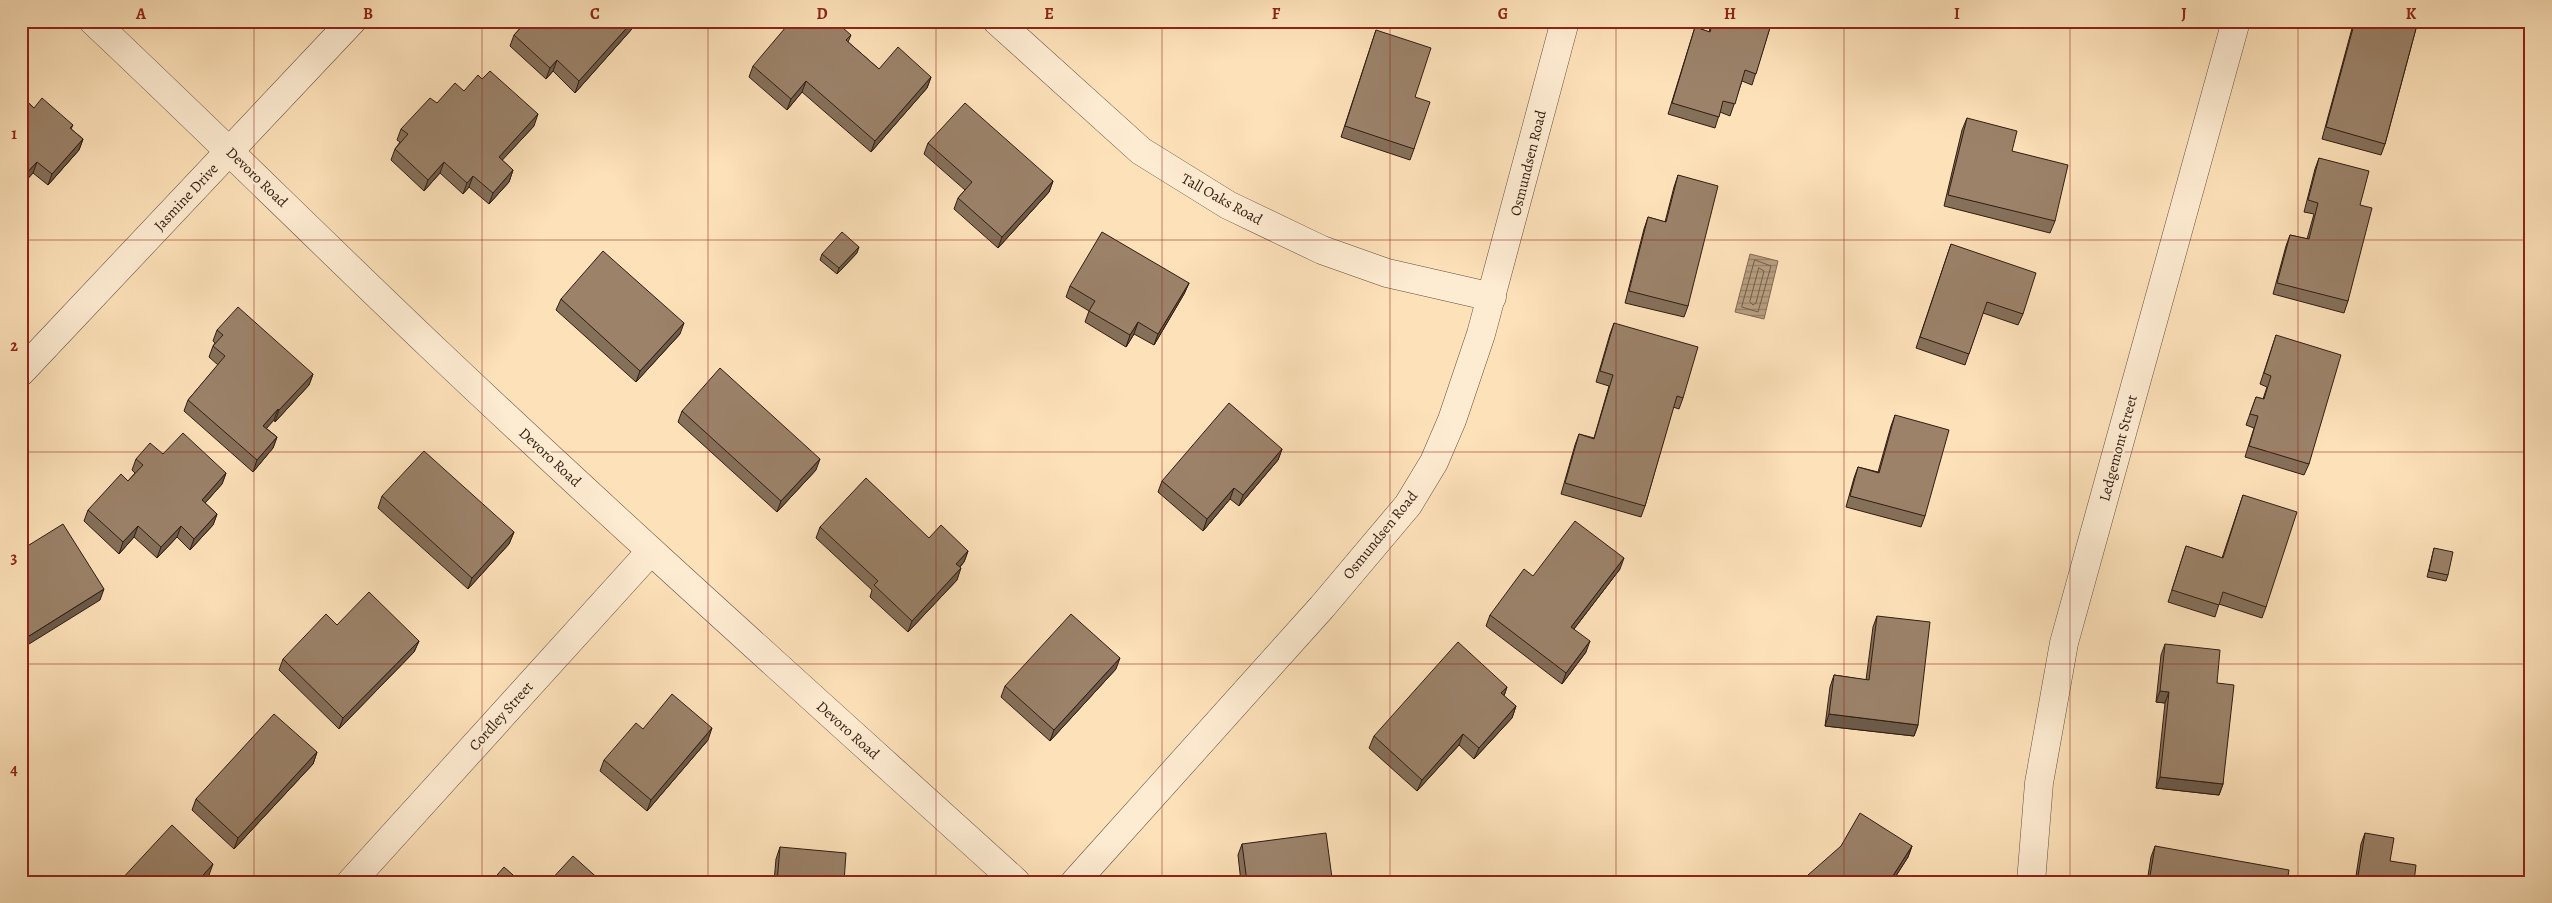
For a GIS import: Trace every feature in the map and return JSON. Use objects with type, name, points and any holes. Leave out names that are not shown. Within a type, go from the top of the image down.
[{"type":"street","name":"Devoro Road","points":[[93,21],[436,351],[651,551],[1016,882]]},
{"type":"street","name":"Jasmine Drive","points":[[21,372],[352,21]]},
{"type":"street","name":"Tall Oaks Road","points":[[997,21],[1141,151],[1228,205],[1322,250],[1369,266],[1492,297]]},
{"type":"street","name":"Osmundsen Road","points":[[1075,882],[1322,607],[1408,505],[1434,462],[1452,420],[1492,297],[1565,21]]},
{"type":"street","name":"Ledgemont Street","points":[[2031,882],[2039,783],[2064,643],[2236,21]]},
{"type":"street","name":"Cordley Street","points":[[351,882],[651,551]]},
{"type":"water","points":[[1750,254],[1778,261],[1764,319],[1735,312]]},
{"type":"building","points":[[527,21],[633,21],[579,81],[557,60],[550,68],[514,35]]},
{"type":"building","points":[[791,21],[835,21],[851,35],[846,40],[879,69],[898,47],[931,77],[875,141],[806,81],[791,99],[753,66]]},
{"type":"building","points":[[1713,21],[1772,21],[1756,74],[1745,70],[1735,104],[1723,101],[1719,117],[1672,103],[1695,27],[1710,32]]},
{"type":"building","points":[[2355,21],[2418,21],[2385,144],[2326,127]]},
{"type":"building","points":[[1376,30],[1431,48],[1415,97],[1430,102],[1414,149],[1345,126]]},
{"type":"building","points":[[490,71],[538,114],[499,157],[513,170],[493,193],[473,176],[467,183],[444,162],[428,180],[395,149],[408,134],[401,129],[430,98],[437,103],[455,83],[464,91],[478,75],[482,79]]},
{"type":"building","points":[[21,96],[34,108],[42,98],[73,125],[70,128],[83,139],[52,174],[37,162],[21,179]]},
{"type":"building","points":[[965,103],[1053,181],[1002,237],[958,198],[972,182],[928,143]]},
{"type":"building","points":[[1967,118],[2017,131],[2012,151],[2068,165],[2055,221],[1948,195]]},
{"type":"building","points":[[2319,158],[2369,171],[2360,205],[2372,208],[2348,301],[2277,283],[2290,235],[2309,239],[2318,203],[2308,200]]},
{"type":"building","points":[[1678,175],[1718,186],[1688,306],[1629,291],[1648,217],[1666,222]]},
{"type":"building","points":[[842,232],[859,247],[839,268],[822,254]]},
{"type":"building","points":[[1102,232],[1189,283],[1158,334],[1138,322],[1130,335],[1089,311],[1095,301],[1070,286]]},
{"type":"building","points":[[1951,244],[2036,273],[2023,314],[1987,302],[1969,354],[1920,337]]},
{"type":"building","points":[[603,251],[684,323],[640,371],[561,299]]},
{"type":"building","points":[[238,307],[313,374],[263,426],[277,437],[257,460],[188,400],[225,356],[213,346],[223,335],[217,330]]},
{"type":"building","points":[[1614,323],[1698,347],[1683,398],[1677,396],[1645,506],[1565,483],[1579,434],[1594,439],[1613,375],[1600,371]]},
{"type":"building","points":[[2276,335],[2341,355],[2309,464],[2249,446],[2258,416],[2250,414],[2256,397],[2264,399],[2271,376],[2264,373]]},
{"type":"building","points":[[720,368],[820,459],[781,501],[682,411]]},
{"type":"building","points":[[1229,403],[1282,449],[1243,495],[1234,488],[1207,519],[1162,481]]},
{"type":"building","points":[[1895,415],[1949,430],[1925,516],[1850,496],[1858,467],[1879,473]]},
{"type":"building","points":[[183,433],[226,473],[202,500],[217,514],[194,539],[181,526],[161,547],[138,526],[123,542],[88,510],[121,474],[128,481],[143,465],[136,459],[150,443],[163,454]]},
{"type":"building","points":[[424,451],[514,532],[472,578],[382,496]]},
{"type":"building","points":[[866,478],[929,538],[941,525],[968,551],[956,564],[961,568],[912,621],[874,585],[878,581],[820,527]]},
{"type":"building","points":[[2243,495],[2297,512],[2266,607],[2223,592],[2219,605],[2172,590],[2186,546],[2223,558]]},
{"type":"building","points":[[1575,521],[1624,558],[1571,627],[1590,641],[1566,673],[1490,615],[1524,569],[1533,576]]},
{"type":"building","points":[[63,524],[104,589],[21,641],[21,550]]},
{"type":"building","points":[[2434,548],[2453,552],[2448,575],[2429,571]]},
{"type":"building","points":[[369,592],[419,641],[343,718],[283,659],[326,614],[337,625]]},
{"type":"building","points":[[1071,614],[1120,658],[1054,730],[1005,686]]},
{"type":"building","points":[[1877,616],[1930,622],[1918,725],[1829,714],[1834,675],[1869,680]]},
{"type":"building","points":[[1458,642],[1507,687],[1501,693],[1516,706],[1479,748],[1463,734],[1422,780],[1374,736]]},
{"type":"building","points":[[2165,644],[2220,650],[2217,683],[2234,685],[2223,784],[2160,777],[2169,692],[2160,691]]},
{"type":"building","points":[[672,694],[712,728],[651,800],[604,760],[636,723],[643,729]]},
{"type":"building","points":[[274,714],[317,752],[238,838],[196,799]]},
{"type":"building","points":[[1860,813],[1912,846],[1889,882],[1815,882],[1808,875],[1841,846]]},
{"type":"building","points":[[172,825],[213,864],[197,882],[119,882]]},
{"type":"building","points":[[1326,833],[1332,878],[1313,880],[1313,882],[1247,882],[1242,844]]},
{"type":"building","points":[[2365,833],[2394,838],[2390,861],[2416,865],[2414,882],[2357,882]]},
{"type":"building","points":[[2155,846],[2289,870],[2287,882],[2149,882]]},
{"type":"building","points":[[780,847],[846,853],[844,882],[777,882]]},
{"type":"building","points":[[573,856],[602,882],[549,882]]},
{"type":"building","points":[[504,867],[521,882],[491,882]]}]
